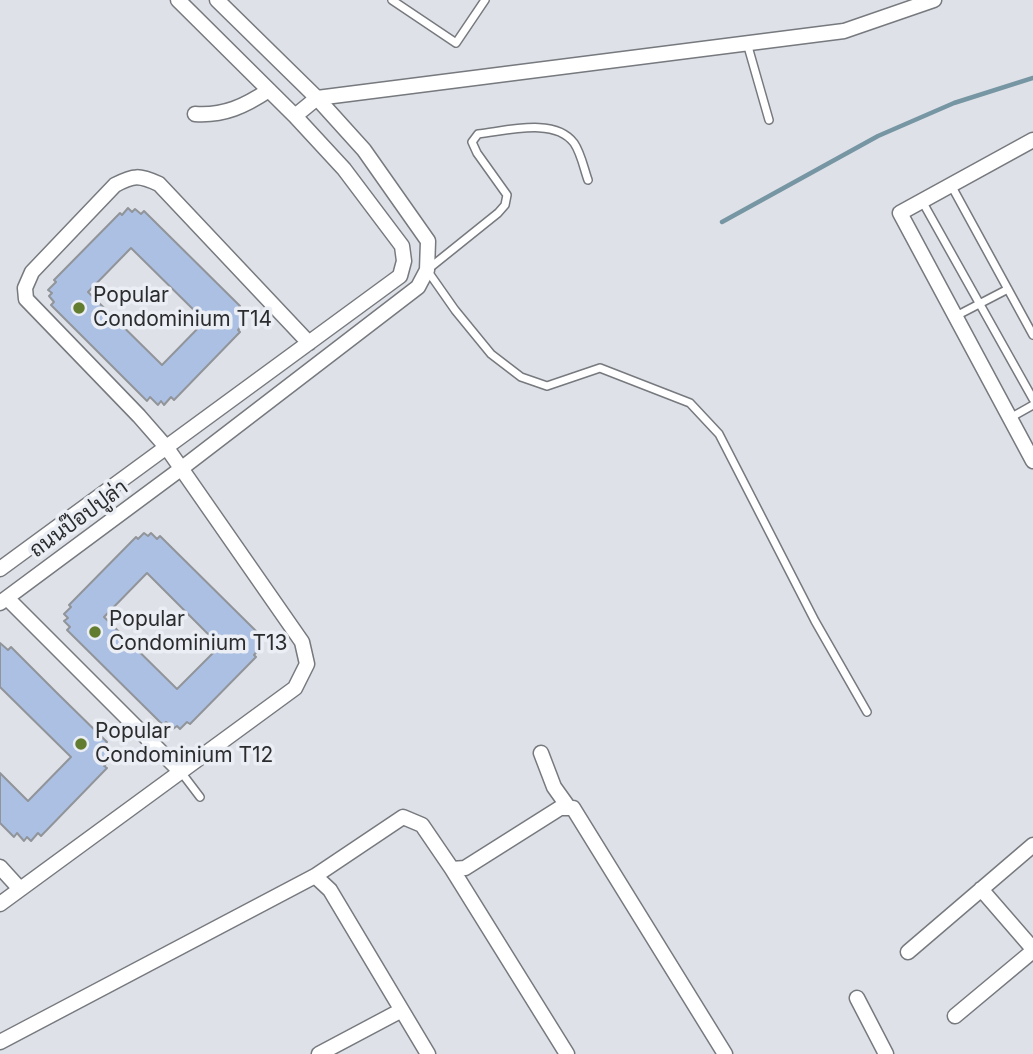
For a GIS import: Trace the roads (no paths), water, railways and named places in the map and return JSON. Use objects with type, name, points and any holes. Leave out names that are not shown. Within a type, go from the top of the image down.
[{"type":"street","points":[[178,0],[295,116],[352,180],[402,246],[404,261],[427,270],[428,242],[364,150],[317,98],[217,0]]},
{"type":"street","points":[[295,116],[317,98],[844,31],[934,0]]},
{"type":"street","points":[[195,114],[214,115],[234,109],[248,104],[269,90]]},
{"type":"street","points":[[1033,140],[900,213],[1033,460]]},
{"type":"street","points":[[0,904],[295,688],[307,664],[302,642],[167,448],[26,299],[26,288],[32,272],[115,185],[130,177],[145,178],[159,184],[309,343]]},
{"type":"street","name":"ถนนป๊อปปูล่า","points":[[0,569],[400,276],[404,261]]},
{"type":"street","name":"ถนนป๊อปปูล่า","points":[[4,600],[418,287],[427,270]]},
{"type":"street","points":[[4,600],[181,772]]},
{"type":"street","points":[[541,753],[554,787],[569,808]]},
{"type":"street","points":[[452,869],[465,868],[560,808],[573,808],[725,1054]]},
{"type":"street","points":[[0,1042],[315,876],[403,817],[422,825],[567,1054]]},
{"type":"street","points":[[908,952],[1033,845]]},
{"type":"street","points":[[0,867],[20,889]]},
{"type":"street","points":[[315,876],[330,890],[428,1054]]},
{"type":"street","points":[[954,1016],[1033,950],[981,889]]},
{"type":"street","points":[[857,998],[886,1054]]},
{"type":"street","points":[[319,1054],[400,1011]]},
{"type":"lane","points":[[392,0],[456,43],[485,0]]},
{"type":"lane","points":[[747,42],[769,120]]},
{"type":"lane","points":[[588,180],[575,145],[564,134],[548,127],[478,134],[472,142],[507,195],[505,205],[427,270],[491,354],[521,377],[547,386],[600,368],[690,404],[719,434],[815,621],[867,712]]},
{"type":"lane","points":[[951,184],[1033,335]]},
{"type":"lane","points":[[922,201],[1033,399]]},
{"type":"lane","points":[[956,317],[1008,289]]},
{"type":"lane","points":[[1010,418],[1033,405]]},
{"type":"lane","points":[[181,772],[200,797]]},
{"type":"waterway","points":[[722,222],[878,136],[954,103],[1033,78]]},
{"type":"place","name":"Popular Condominium T14","points":[[79,308]]},
{"type":"place","name":"Popular Condominium T13","points":[[95,632]]},
{"type":"place","name":"Popular Condominium T12","points":[[81,744]]}]
